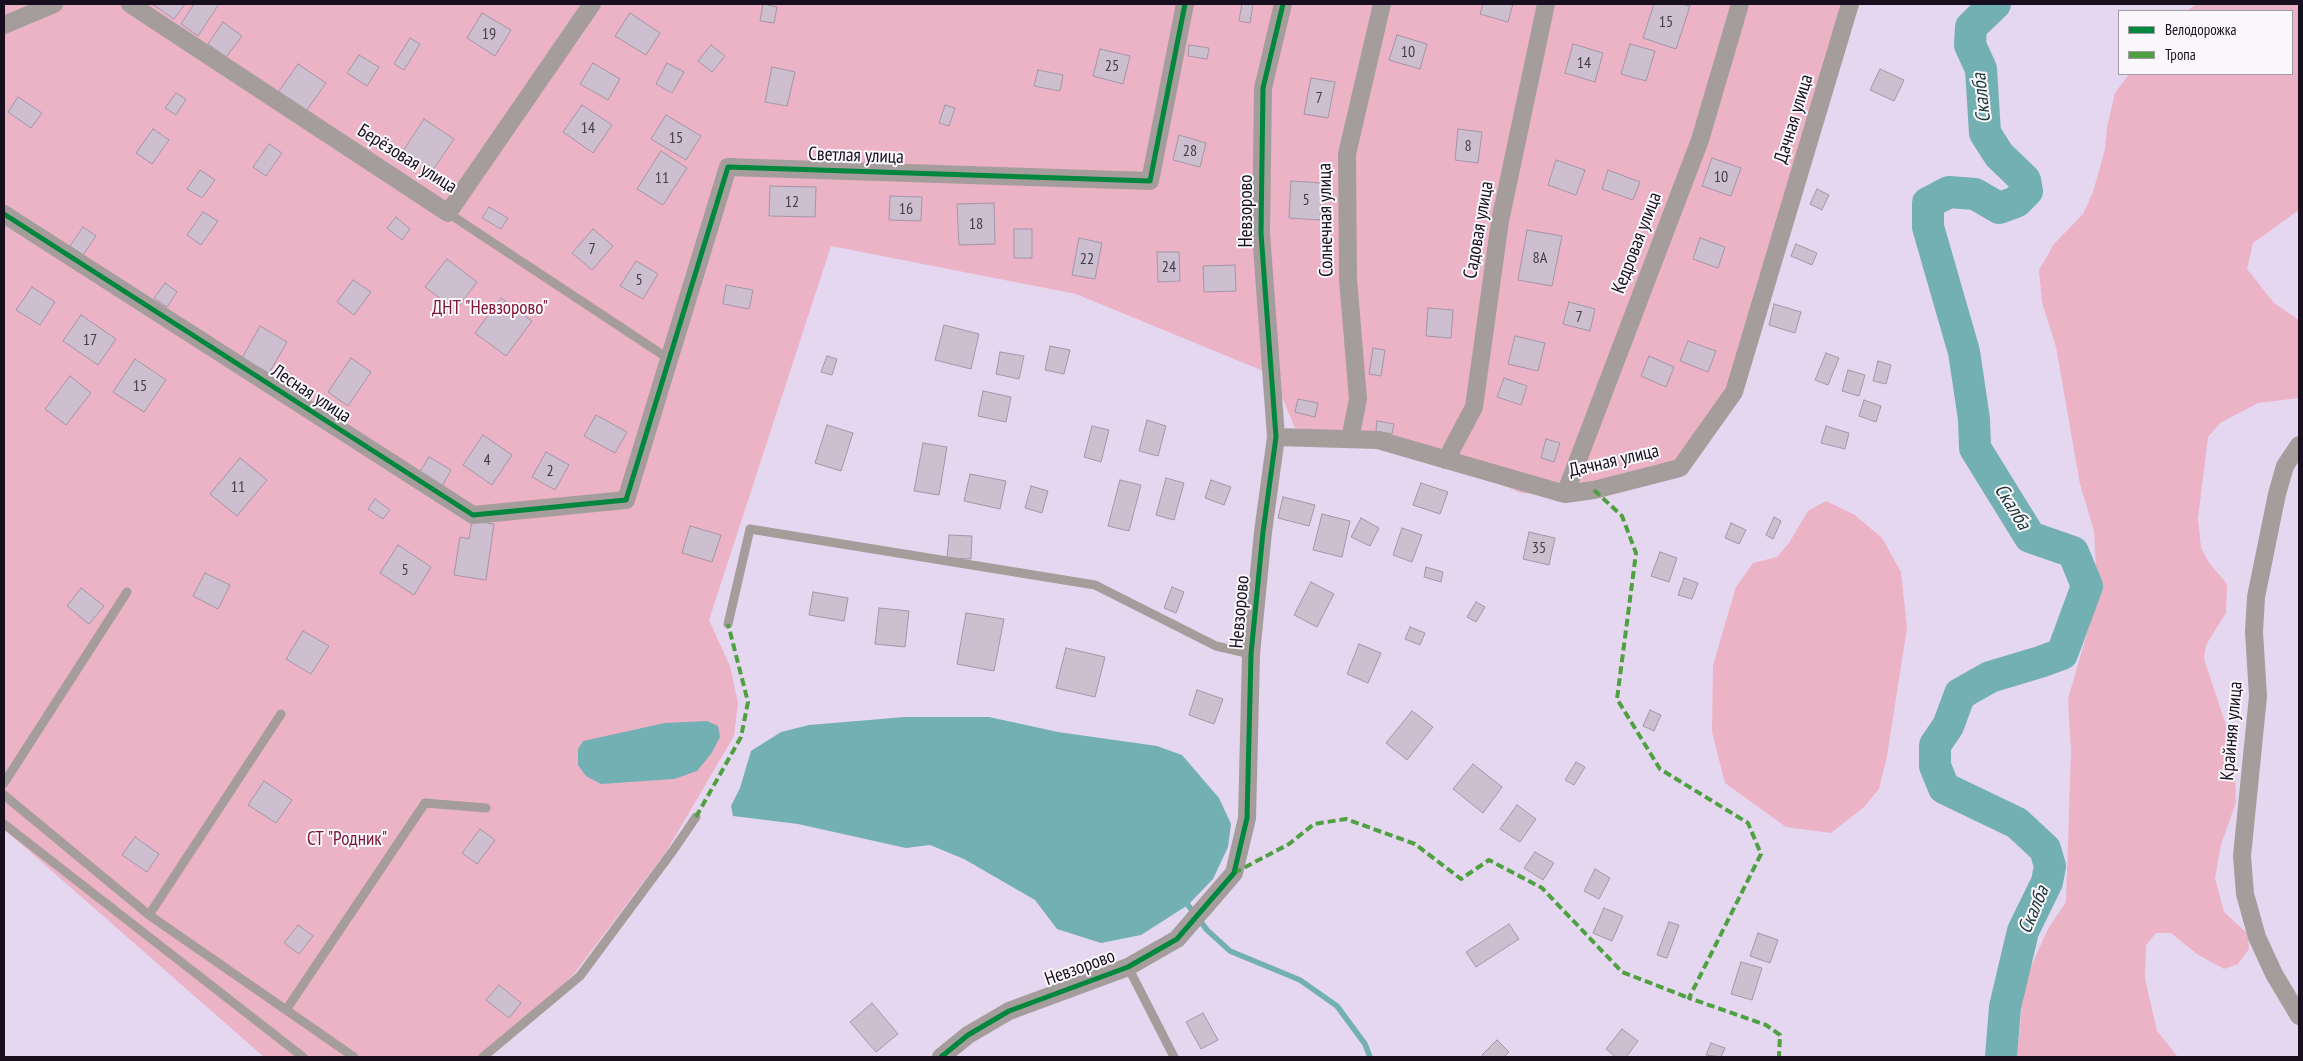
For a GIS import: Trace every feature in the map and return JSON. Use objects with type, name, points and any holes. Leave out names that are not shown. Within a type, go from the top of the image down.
[{"type":"street","points":[[4,25],[54,4]]},
{"type":"street","name":"Берёзовая улица","points":[[130,4],[448,213],[592,4]]},
{"type":"street","name":"Светлая улица","points":[[626,500],[728,167],[1150,181],[1184,4]]},
{"type":"street","name":"Невзорово","points":[[941,1057],[968,1036],[1009,1011],[1128,967],[1177,939],[1234,873],[1247,818],[1252,654],[1263,532],[1276,437],[1261,223],[1263,88],[1283,4]]},
{"type":"street","name":"Солнечная улица","points":[[1350,439],[1358,399],[1348,279],[1347,154],[1382,4]]},
{"type":"street","name":"Садовая улица","points":[[1446,460],[1474,407],[1500,221],[1546,4]]},
{"type":"street","name":"Кедровая улица","points":[[1565,494],[1700,140],[1740,4]]},
{"type":"street","name":"Дачная улица","points":[[1276,437],[1378,440],[1565,494],[1594,490],[1680,468],[1734,392],[1850,4]]},
{"type":"street","name":"Лесная улица","points":[[4,214],[473,516],[626,500]]},
{"type":"street","name":"Крайняя улица","points":[[2299,445],[2285,466],[2277,494],[2256,597],[2254,632],[2258,663],[2258,696],[2242,856],[2245,894],[2258,936],[2274,974],[2299,1016]]},
{"type":"lane","points":[[448,213],[669,359]]},
{"type":"lane","points":[[728,624],[750,529],[1095,585],[1216,646],[1252,654]]},
{"type":"lane","points":[[4,783],[127,592]]},
{"type":"lane","points":[[148,915],[281,714]]},
{"type":"lane","points":[[4,795],[148,915],[354,1057]]},
{"type":"lane","points":[[286,1010],[425,803],[486,808]]},
{"type":"lane","points":[[483,1057],[580,976],[696,817]]},
{"type":"lane","points":[[4,824],[303,1057]]},
{"type":"lane","points":[[1128,967],[1174,1057]]},
{"type":"green space","points":[[4,4],[1856,4],[1741,382],[1665,475],[1593,498],[1521,493],[1396,439],[1295,428],[1273,375],[1076,294],[831,246],[709,620],[730,666],[738,703],[734,736],[666,852],[574,974],[485,1057],[264,1057],[4,829]]},
{"type":"green space","points":[[2197,4],[2299,4],[2299,210],[2253,243],[2247,269],[2274,303],[2299,320],[2299,398],[2258,403],[2220,423],[2208,437],[2198,518],[2201,548],[2210,564],[2227,584],[2226,613],[2206,645],[2204,659],[2230,737],[2235,767],[2236,802],[2221,845],[2215,878],[2224,912],[2248,934],[2249,949],[2238,964],[2224,969],[2197,954],[2171,933],[2156,933],[2146,945],[2145,979],[2157,1031],[2178,1057],[2017,1057],[2024,982],[2048,929],[2066,902],[2071,750],[2068,699],[2095,605],[2094,531],[2080,484],[2056,347],[2042,302],[2039,270],[2054,244],[2083,214],[2093,192],[2105,149],[2107,127],[2115,93],[2128,75],[2293,75],[2293,10],[2188,10]]},
{"type":"green space","points":[[1826,501],[1855,515],[1882,538],[1901,572],[1907,628],[1887,756],[1879,789],[1864,807],[1831,833],[1786,827],[1725,783],[1712,732],[1713,665],[1736,587],[1753,563],[1777,557],[1789,543],[1808,511]]},
{"type":"shaded area","points":[[905,717],[989,717],[1058,732],[1157,746],[1182,755],[1219,798],[1231,824],[1228,847],[1213,879],[1188,905],[1141,935],[1101,943],[1057,929],[1035,900],[964,859],[930,845],[906,848],[798,824],[733,816],[731,806],[740,788],[751,751],[781,732],[809,725]]},
{"type":"shaded area","points":[[707,721],[718,726],[720,737],[711,754],[697,771],[674,779],[601,784],[586,776],[578,765],[578,749],[583,741],[665,723]]},
{"type":"building","points":[[152,4],[185,4],[174,19]]},
{"type":"building","points":[[194,4],[219,4],[198,36],[181,24]]},
{"type":"building","points":[[763,4],[777,7],[774,23],[760,21]]},
{"type":"building","points":[[1242,4],[1253,4],[1250,23],[1239,21]]},
{"type":"building","points":[[1483,4],[1513,4],[1508,22],[1480,14]]},
{"type":"building","points":[[1654,4],[1682,4],[1690,6],[1676,49],[1643,38]]},
{"type":"building","points":[[482,13],[511,30],[495,56],[467,38]]},
{"type":"building","points":[[630,13],[660,33],[646,55],[615,36]]},
{"type":"building","points":[[223,22],[242,36],[226,57],[208,44]]},
{"type":"building","points":[[1397,35],[1427,44],[1420,69],[1389,60]]},
{"type":"building","points":[[410,38],[420,44],[404,70],[394,64]]},
{"type":"building","points":[[1573,44],[1603,53],[1595,82],[1565,73]]},
{"type":"building","points":[[1630,44],[1655,51],[1646,81],[1621,74]]},
{"type":"building","points":[[711,45],[725,56],[712,72],[698,61]]},
{"type":"building","points":[[1189,45],[1209,48],[1207,59],[1188,56]]},
{"type":"building","points":[[1100,49],[1130,56],[1123,84],[1093,76]]},
{"type":"building","points":[[359,55],[379,67],[367,86],[347,73]]},
{"type":"building","points":[[593,63],[620,79],[608,100],[580,84]]},
{"type":"building","points":[[667,63],[684,72],[672,93],[656,84]]},
{"type":"building","points":[[298,64],[326,83],[304,114],[277,94]]},
{"type":"building","points":[[772,67],[795,72],[787,106],[765,102]]},
{"type":"building","points":[[1880,69],[1904,80],[1894,101],[1870,90]]},
{"type":"building","points":[[1038,70],[1063,75],[1060,91],[1034,86]]},
{"type":"building","points":[[1311,78],[1335,82],[1328,118],[1304,114]]},
{"type":"building","points":[[176,93],[186,99],[176,115],[165,108]]},
{"type":"building","points":[[18,97],[42,113],[31,128],[8,112]]},
{"type":"building","points":[[582,105],[612,125],[593,153],[563,132]]},
{"type":"building","points":[[945,105],[955,108],[949,126],[939,123]]},
{"type":"building","points":[[666,115],[701,136],[686,160],[651,139]]},
{"type":"building","points":[[424,119],[454,139],[433,170],[403,151]]},
{"type":"building","points":[[153,129],[169,140],[152,164],[136,153]]},
{"type":"building","points":[[1458,129],[1482,132],[1478,163],[1455,160]]},
{"type":"building","points":[[1179,135],[1206,143],[1200,167],[1173,160]]},
{"type":"building","points":[[269,144],[282,153],[266,176],[253,167]]},
{"type":"building","points":[[661,151],[687,168],[663,205],[637,189]]},
{"type":"building","points":[[1712,158],[1741,168],[1731,196],[1702,186]]},
{"type":"building","points":[[1556,160],[1585,170],[1576,195],[1548,185]]},
{"type":"building","points":[[200,170],[215,180],[202,198],[187,189]]},
{"type":"building","points":[[1608,170],[1640,182],[1633,200],[1602,189]]},
{"type":"building","points":[[1291,181],[1322,183],[1320,220],[1289,218]]},
{"type":"building","points":[[770,186],[816,187],[815,217],[769,216]]},
{"type":"building","points":[[1817,189],[1829,195],[1822,210],[1810,204]]},
{"type":"building","points":[[890,196],[922,197],[921,221],[889,220]]},
{"type":"building","points":[[994,203],[995,244],[959,245],[957,204]]},
{"type":"building","points":[[489,207],[508,218],[501,229],[482,218]]},
{"type":"building","points":[[203,212],[218,221],[201,245],[187,235]]},
{"type":"building","points":[[396,217],[410,229],[402,240],[387,228]]},
{"type":"building","points":[[83,227],[96,236],[83,255],[70,246]]},
{"type":"building","points":[[593,229],[613,246],[592,270],[572,253]]},
{"type":"building","points":[[1014,229],[1032,229],[1032,258],[1014,258]]},
{"type":"building","points":[[1527,230],[1562,236],[1552,286],[1518,280]]},
{"type":"building","points":[[1079,238],[1102,243],[1095,279],[1072,275]]},
{"type":"building","points":[[1700,238],[1725,247],[1718,268],[1693,259]]},
{"type":"building","points":[[1796,244],[1817,253],[1812,265],[1791,256]]},
{"type":"building","points":[[1157,252],[1179,252],[1180,281],[1158,282]]},
{"type":"building","points":[[447,259],[477,282],[456,310],[425,287]]},
{"type":"building","points":[[636,261],[658,274],[643,299],[620,286]]},
{"type":"building","points":[[1235,265],[1236,291],[1204,292],[1203,266]]},
{"type":"building","points":[[353,280],[371,292],[354,315],[337,302]]},
{"type":"building","points":[[165,283],[177,292],[167,307],[154,298]]},
{"type":"building","points":[[726,285],[753,290],[749,309],[723,304]]},
{"type":"building","points":[[32,287],[55,302],[40,325],[16,310]]},
{"type":"building","points":[[501,298],[532,321],[506,356],[475,333]]},
{"type":"building","points":[[1569,302],[1595,309],[1590,331],[1563,324]]},
{"type":"building","points":[[1774,304],[1801,312],[1795,333],[1769,325]]},
{"type":"building","points":[[1428,308],[1453,310],[1451,338],[1426,336]]},
{"type":"building","points":[[81,315],[116,339],[98,365],[63,341]]},
{"type":"building","points":[[944,325],[979,334],[971,369],[935,360]]},
{"type":"building","points":[[260,326],[287,342],[269,373],[242,358]]},
{"type":"building","points":[[1515,336],[1545,343],[1538,371],[1508,364]]},
{"type":"building","points":[[1688,341],[1716,351],[1708,372],[1680,361]]},
{"type":"building","points":[[1050,346],[1070,350],[1064,374],[1045,370]]},
{"type":"building","points":[[1373,348],[1385,350],[1381,376],[1369,374]]},
{"type":"building","points":[[1000,352],[1024,356],[1019,379],[996,374]]},
{"type":"building","points":[[1826,353],[1839,358],[1828,385],[1815,380]]},
{"type":"building","points":[[827,356],[837,359],[832,375],[821,372]]},
{"type":"building","points":[[1649,356],[1674,367],[1666,387],[1641,376]]},
{"type":"building","points":[[351,358],[371,372],[348,406],[328,392]]},
{"type":"building","points":[[135,359],[166,380],[144,412],[113,392]]},
{"type":"building","points":[[1878,361],[1891,365],[1886,384],[1873,381]]},
{"type":"building","points":[[1848,370],[1865,375],[1859,396],[1842,391]]},
{"type":"building","points":[[70,376],[91,393],[66,425],[45,409]]},
{"type":"building","points":[[1504,378],[1527,386],[1521,405],[1497,397]]},
{"type":"building","points":[[983,391],[1011,397],[1006,422],[978,416]]},
{"type":"building","points":[[1298,399],[1318,403],[1315,417],[1295,412]]},
{"type":"building","points":[[1864,400],[1881,406],[1876,422],[1859,416]]},
{"type":"building","points":[[596,415],[627,432],[615,453],[584,436]]},
{"type":"building","points":[[1147,420],[1166,426],[1158,456],[1139,451]]},
{"type":"building","points":[[1377,421],[1394,424],[1392,434],[1376,431]]},
{"type":"building","points":[[827,425],[853,433],[841,471],[815,463]]},
{"type":"building","points":[[1092,426],[1109,430],[1101,462],[1084,457]]},
{"type":"building","points":[[1826,426],[1849,433],[1845,449],[1821,443]]},
{"type":"building","points":[[483,435],[512,455],[492,485],[463,465]]},
{"type":"building","points":[[1546,439],[1560,443],[1554,462],[1541,458]]},
{"type":"building","points":[[923,443],[947,447],[939,495],[914,491]]},
{"type":"building","points":[[546,452],[569,465],[555,490],[532,477]]},
{"type":"building","points":[[429,457],[451,470],[441,488],[418,475]]},
{"type":"building","points":[[240,458],[267,480],[237,516],[210,494]]},
{"type":"building","points":[[970,474],[1006,481],[1000,509],[964,501]]},
{"type":"building","points":[[1166,478],[1184,483],[1174,520],[1156,515]]},
{"type":"building","points":[[1120,480],[1141,485],[1129,531],[1108,526]]},
{"type":"building","points":[[1211,480],[1231,487],[1224,505],[1205,498]]},
{"type":"building","points":[[1421,483],[1448,492],[1440,514],[1413,505]]},
{"type":"building","points":[[1031,486],[1048,491],[1042,513],[1025,508]]},
{"type":"building","points":[[1283,497],[1315,505],[1309,526],[1278,518]]},
{"type":"building","points":[[375,499],[390,510],[383,519],[368,509]]},
{"type":"building","points":[[1322,514],[1350,521],[1342,557],[1313,550]]},
{"type":"building","points":[[1774,517],[1781,521],[1773,539],[1766,535]]},
{"type":"building","points":[[1361,518],[1379,528],[1370,546],[1351,537]]},
{"type":"building","points":[[472,521],[494,524],[486,580],[454,575],[460,537],[469,539]]},
{"type":"building","points":[[1731,523],[1746,530],[1739,544],[1725,538]]},
{"type":"building","points":[[690,526],[721,535],[712,562],[682,553]]},
{"type":"building","points":[[1402,528],[1422,535],[1412,562],[1393,555]]},
{"type":"building","points":[[1529,532],[1555,538],[1549,565],[1523,559]]},
{"type":"building","points":[[949,535],[972,536],[971,559],[947,558]]},
{"type":"building","points":[[398,545],[431,567],[414,595],[380,573]]},
{"type":"building","points":[[1660,552],[1677,558],[1669,582],[1651,576]]},
{"type":"building","points":[[1426,567],[1443,572],[1441,582],[1424,577]]},
{"type":"building","points":[[205,573],[230,585],[218,609],[193,596]]},
{"type":"building","points":[[1684,578],[1698,583],[1692,599],[1678,595]]},
{"type":"building","points":[[1311,582],[1334,594],[1317,627],[1294,615]]},
{"type":"building","points":[[1172,587],[1184,592],[1176,613],[1164,608]]},
{"type":"building","points":[[81,588],[104,606],[89,624],[67,606]]},
{"type":"building","points":[[813,592],[848,598],[844,621],[809,615]]},
{"type":"building","points":[[1476,602],[1485,607],[1476,622],[1467,617]]},
{"type":"building","points":[[879,608],[909,611],[905,647],[875,644]]},
{"type":"building","points":[[966,613],[1004,619],[994,671],[957,664]]},
{"type":"building","points":[[1410,627],[1425,633],[1420,645],[1405,639]]},
{"type":"building","points":[[303,631],[329,646],[311,674],[286,659]]},
{"type":"building","points":[[1359,644],[1381,653],[1368,683],[1347,674]]},
{"type":"building","points":[[1066,648],[1105,657],[1095,697],[1056,688]]},
{"type":"building","points":[[1197,690],[1223,699],[1214,724],[1189,715]]},
{"type":"building","points":[[1650,710],[1661,715],[1654,731],[1643,726]]},
{"type":"building","points":[[1412,711],[1433,727],[1407,760],[1386,743]]},
{"type":"building","points":[[1576,762],[1585,767],[1574,785],[1565,780]]},
{"type":"building","points":[[1473,764],[1502,787],[1483,813],[1453,789]]},
{"type":"building","points":[[264,781],[292,800],[276,823],[248,805]]},
{"type":"building","points":[[1517,805],[1536,819],[1520,842],[1500,829]]},
{"type":"building","points":[[480,829],[495,840],[477,864],[462,853]]},
{"type":"building","points":[[135,837],[159,854],[147,872],[122,855]]},
{"type":"building","points":[[1535,852],[1554,863],[1543,880],[1524,868]]},
{"type":"building","points":[[1595,869],[1610,878],[1599,899],[1584,891]]},
{"type":"building","points":[[1604,908],[1623,916],[1612,941],[1593,933]]},
{"type":"building","points":[[1669,922],[1679,925],[1667,958],[1657,955]]},
{"type":"building","points":[[1509,924],[1519,939],[1476,967],[1466,952]]},
{"type":"building","points":[[298,925],[313,936],[299,954],[284,943]]},
{"type":"building","points":[[1758,933],[1778,940],[1770,963],[1750,956]]},
{"type":"building","points":[[1741,962],[1762,968],[1752,1000],[1731,994]]},
{"type":"building","points":[[499,985],[521,1003],[509,1018],[486,1000]]},
{"type":"building","points":[[872,1003],[898,1034],[876,1052],[850,1022]]},
{"type":"building","points":[[1203,1013],[1218,1040],[1201,1049],[1186,1022]]},
{"type":"building","points":[[1622,1029],[1638,1041],[1626,1057],[1616,1057],[1606,1049]]},
{"type":"building","points":[[1497,1040],[1509,1052],[1504,1057],[1484,1057],[1482,1055]]},
{"type":"building","points":[[1711,1043],[1725,1048],[1721,1057],[1706,1055]]},
{"type":"waterway","name":"Скалба","points":[[1995,4],[1971,27],[1970,45],[1981,69],[1985,133],[1999,155],[2025,180],[2027,191],[2016,202],[1999,208],[1975,194],[1949,192],[1928,203],[1928,227],[1964,352],[1974,419],[1975,448],[2030,537],[2073,552],[2087,586],[2062,654],[1990,677],[1960,694],[1948,726],[1935,745],[1935,766],[1944,788],[2017,823],[2045,849],[2050,866],[2047,882],[2023,931],[2005,1007],[2001,1057]]},
{"type":"waterway","points":[[1188,905],[1207,930],[1230,951],[1300,980],[1337,1006],[1365,1044],[1370,1057]]},
{"type":"marked path","points":[[1594,490],[1622,516],[1636,553],[1617,699],[1660,769],[1748,823],[1761,854],[1689,998],[1766,1025],[1780,1035],[1779,1057]]},
{"type":"marked path","points":[[696,817],[741,737],[748,702],[728,624]]},
{"type":"marked path","points":[[1234,873],[1289,844],[1314,824],[1346,819],[1415,844],[1461,879],[1489,860],[1542,888],[1622,972],[1689,998]]},
{"type":"cycle path","points":[[4,214],[473,515],[626,500],[728,167],[1150,181],[1185,4]]},
{"type":"cycle path","points":[[941,1057],[968,1035],[1009,1011],[1128,967],[1177,939],[1234,873],[1247,818],[1251,654],[1263,532],[1276,437],[1261,233],[1263,88],[1283,4]]},
{"type":"park label","name":"ДНТ \"Невзорово\"","points":[[490,309]]},
{"type":"park label","name":"СТ \"Родник\"","points":[[347,840]]}]
